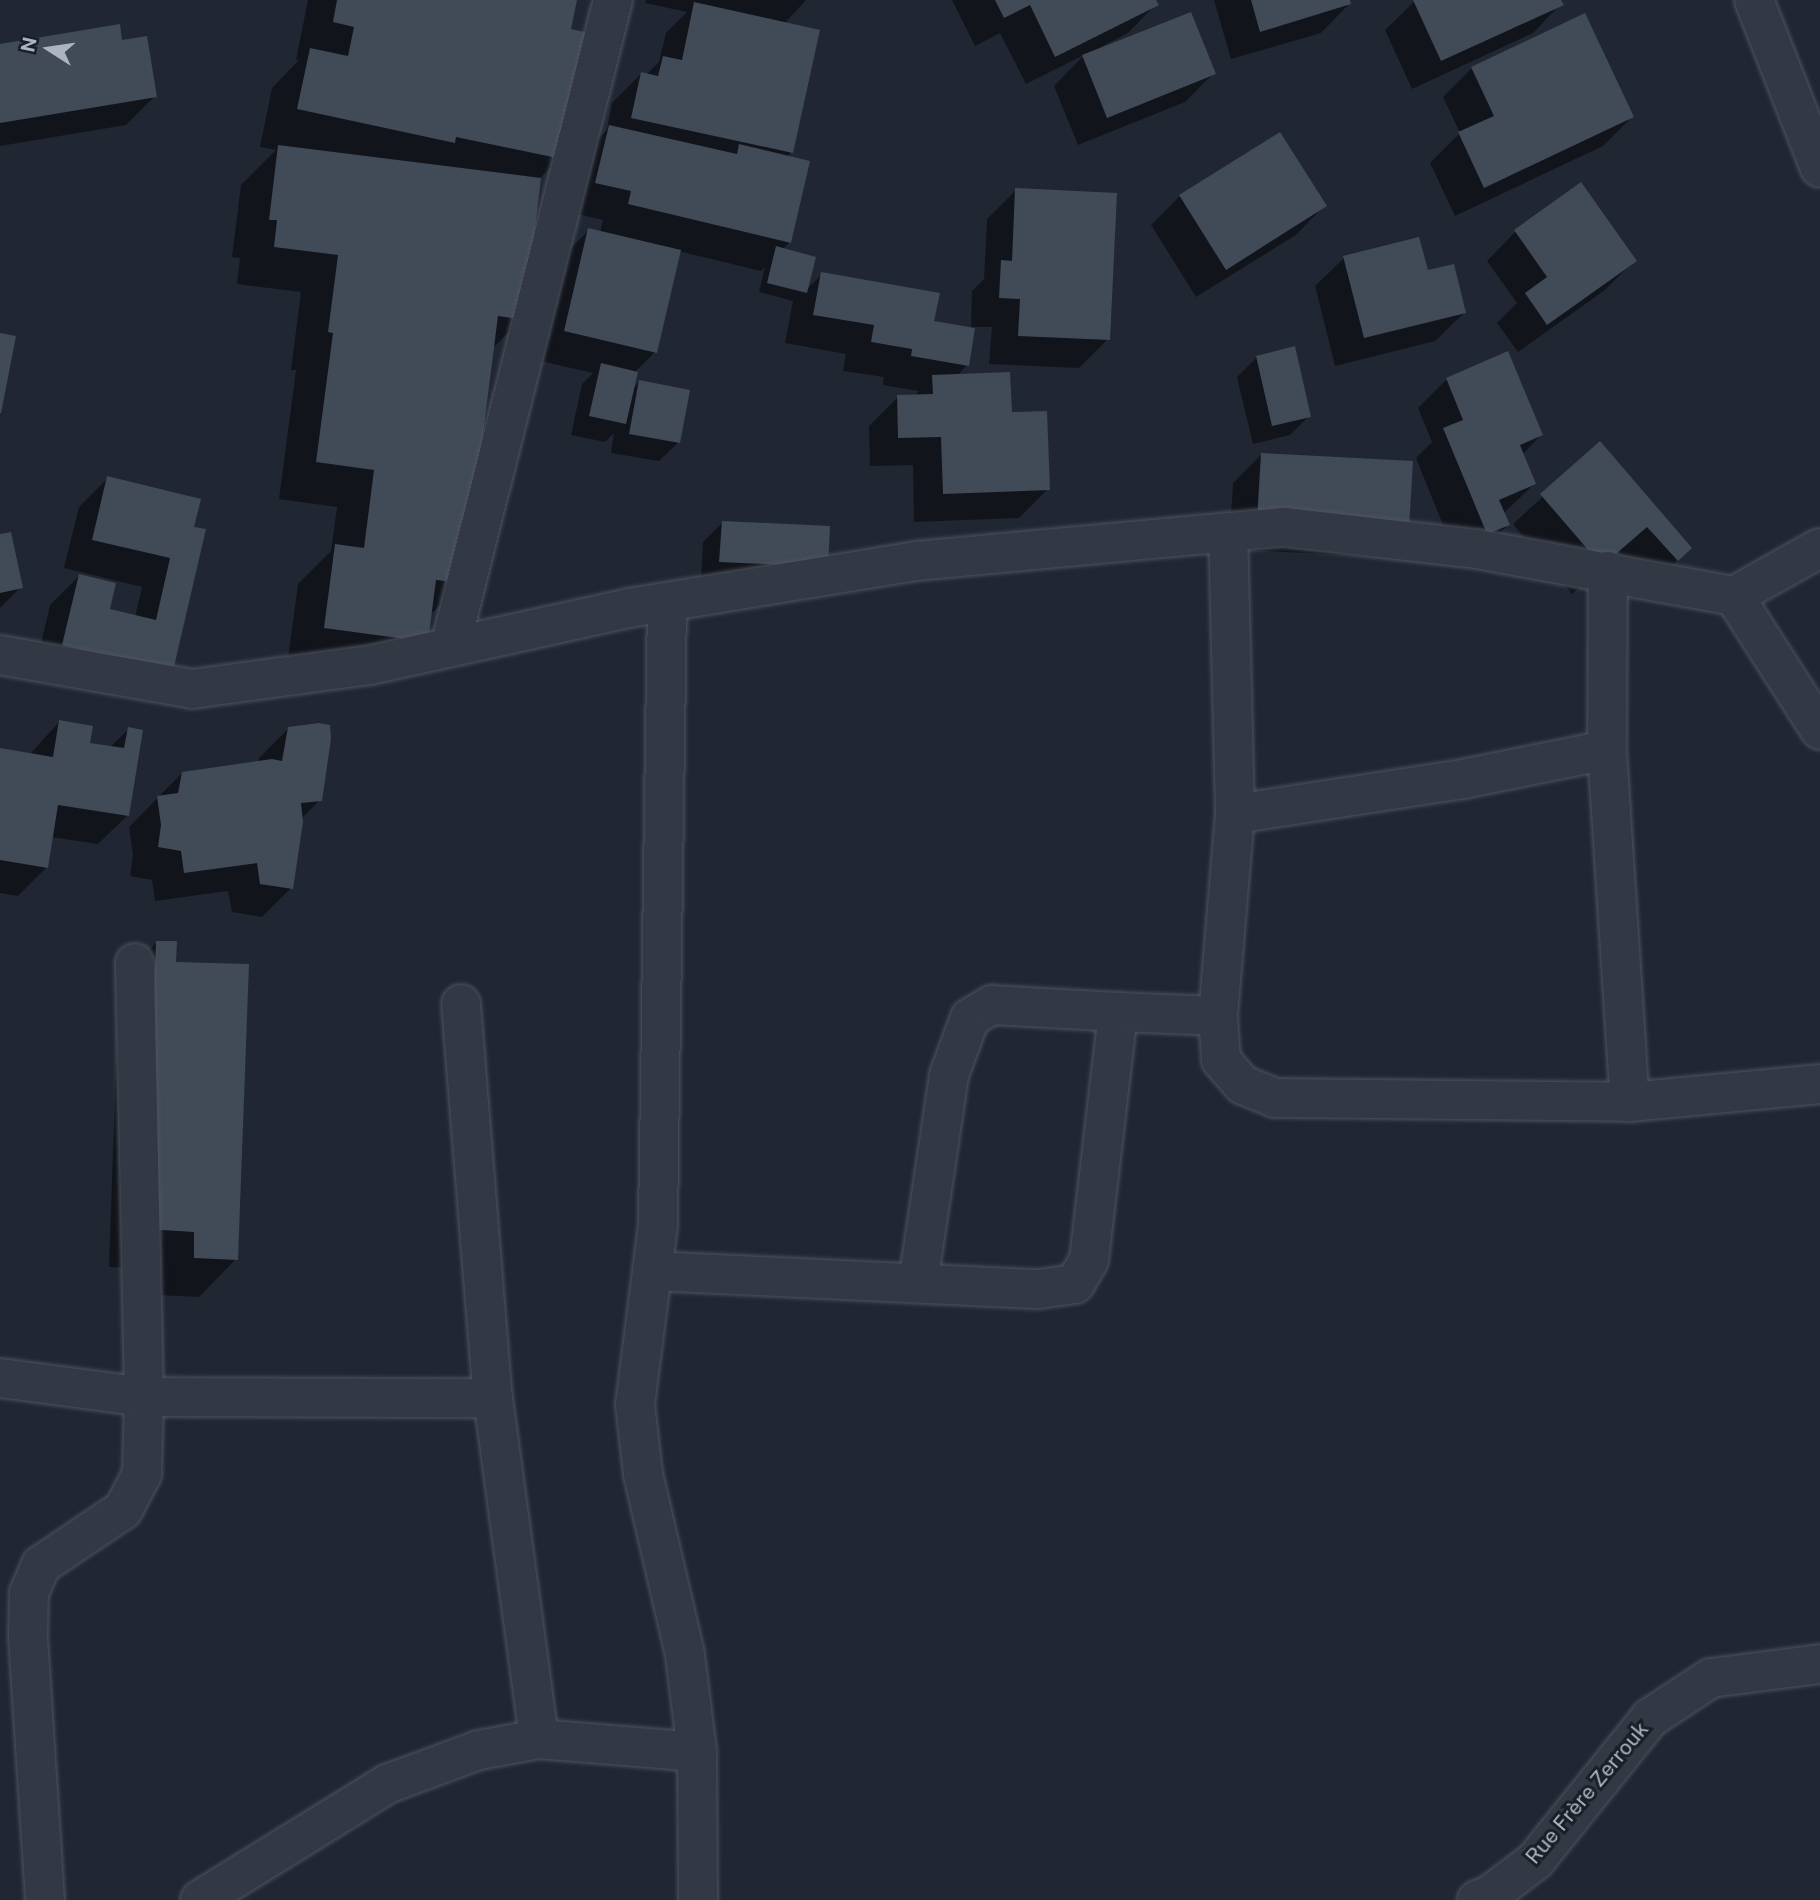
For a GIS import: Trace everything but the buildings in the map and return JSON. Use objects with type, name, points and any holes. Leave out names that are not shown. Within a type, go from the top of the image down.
[{"type":"street","points":[[450,647],[613,0]]},
{"type":"street","points":[[1754,0],[1820,168]]},
{"type":"street","points":[[0,655],[192,688],[370,665],[667,602],[916,561],[1284,527],[1476,549],[1608,571],[1734,597],[1820,548]]},
{"type":"street","points":[[1228,532],[1235,814],[1218,1016],[1222,1060],[1243,1085],[1275,1098],[1630,1102],[1820,1084]]},
{"type":"street","points":[[1608,571],[1607,750],[1630,1102]]},
{"type":"street","points":[[1734,597],[1820,730]]},
{"type":"street","points":[[667,602],[658,1225],[635,1404],[643,1474],[685,1655],[697,1752],[698,1900]]},
{"type":"street","points":[[1235,814],[1464,779],[1607,750]]},
{"type":"street","points":[[46,1900],[28,1636],[29,1592],[41,1565],[123,1510],[142,1474],[144,1396],[135,963]]},
{"type":"street","points":[[461,1004],[493,1398],[539,1739]]},
{"type":"street","points":[[918,1283],[949,1075],[970,1018],[992,1005],[1218,1016]]},
{"type":"street","points":[[652,1271],[1039,1289],[1075,1284],[1089,1260],[1118,1012]]},
{"type":"street","points":[[0,1378],[144,1396],[493,1398]]},
{"type":"street","name":"Rue Frère Zerrouk","points":[[1486,1898],[1535,1861],[1650,1718],[1711,1678],[1820,1664]]},
{"type":"street","points":[[200,1900],[387,1784],[480,1750],[539,1739],[697,1752]]}]
